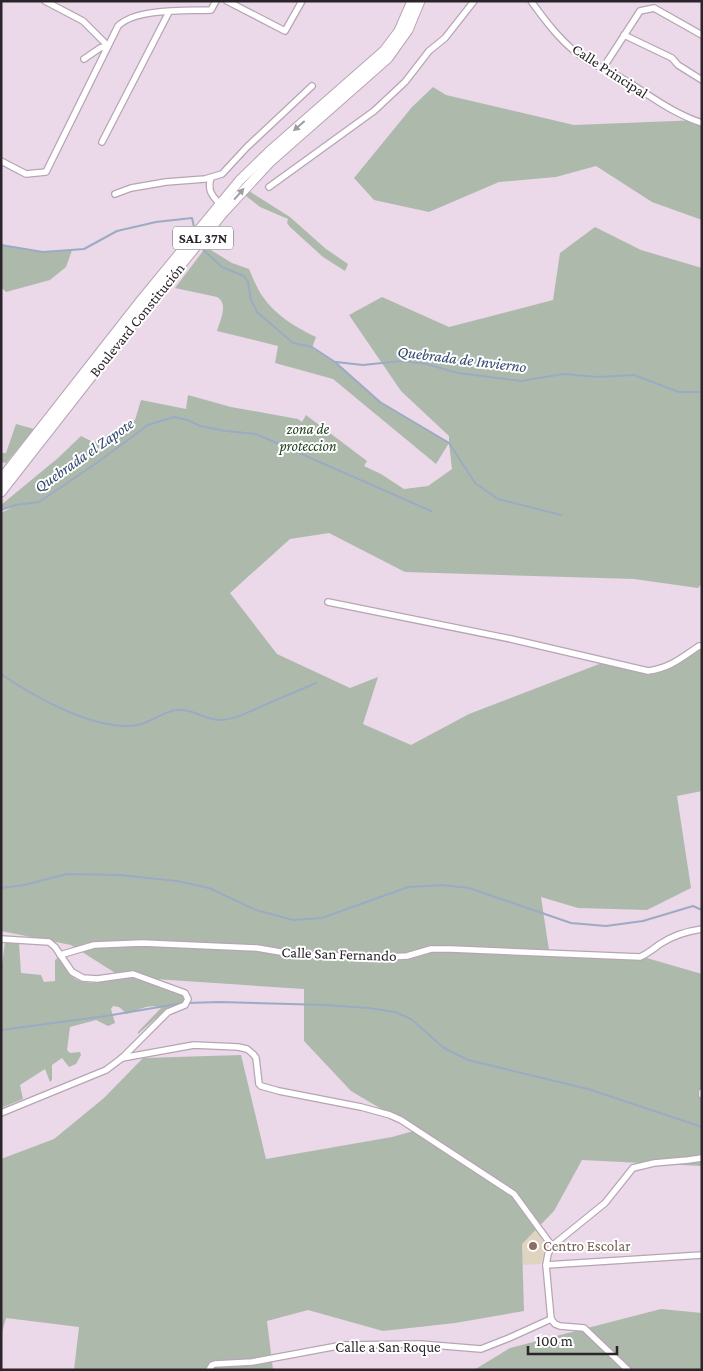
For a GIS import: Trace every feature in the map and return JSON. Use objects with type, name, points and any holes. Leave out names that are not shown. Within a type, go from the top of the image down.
[{"type":"highway","name":"Boulevard Constitución","points":[[1,479],[137,306],[240,180],[270,151],[384,51],[399,31],[412,1]]},
{"type":"highway","name":"Boulevard Constitución","points":[[1,492],[123,336],[223,213],[271,161],[392,54],[408,30],[420,1]]},
{"type":"street","points":[[46,1],[83,21],[108,46]]},
{"type":"street","points":[[1,160],[26,174],[46,172],[118,26],[123,21],[144,14],[211,10],[216,1]]},
{"type":"street","points":[[227,1],[284,31],[302,1]]},
{"type":"street","points":[[269,187],[374,111],[405,82],[429,51],[445,38],[474,1]]},
{"type":"street","name":"Calle Principal","points":[[532,1],[574,51],[627,81],[671,110],[702,123]]},
{"type":"street","points":[[603,68],[640,11],[654,8],[702,35]]},
{"type":"street","points":[[102,142],[169,12]]},
{"type":"street","points":[[624,35],[672,58],[678,65],[702,80]]},
{"type":"street","points":[[84,59],[100,48],[108,46]]},
{"type":"street","points":[[115,194],[131,188],[166,182],[211,178],[222,174],[247,147],[312,86]]},
{"type":"street","points":[[211,178],[209,190],[220,204]]},
{"type":"street","points":[[328,602],[511,639],[648,671],[670,666],[699,646],[702,646]]},
{"type":"street","name":"Calle San Fernando","points":[[60,955],[94,945],[142,943],[257,948],[298,955],[398,957],[431,949],[452,949],[640,957],[662,942],[688,931],[702,929]]},
{"type":"street","points":[[1,939],[49,942],[53,944],[72,972],[82,978],[96,979],[133,974],[185,993],[188,996],[187,1003],[168,1012],[122,1058],[101,1073],[1,1113]]},
{"type":"street","points":[[122,1058],[194,1045],[247,1049],[256,1058],[259,1084],[261,1086],[390,1115],[462,1158],[514,1194],[552,1246]]},
{"type":"street","points":[[628,1370],[584,1328],[566,1328],[555,1324],[551,1319],[546,1265],[548,1254],[552,1246],[605,1203],[633,1168],[654,1162],[702,1158]]},
{"type":"street","points":[[546,1265],[702,1256]]},
{"type":"street","name":"Calle a San Roque","points":[[209,1370],[215,1364],[252,1362],[342,1345],[420,1344],[481,1349],[551,1319]]},
{"type":"shaded area","name":"Centro Escolar","points":[[520,1228],[534,1229],[538,1232],[546,1247],[541,1264],[520,1265]]},
{"type":"green space","points":[[433,87],[446,95],[574,125],[700,120],[702,123],[702,220],[652,202],[596,166],[556,177],[499,182],[429,212],[374,200],[354,178],[412,107]]},
{"type":"green space","points":[[249,191],[290,217],[326,249],[348,264],[345,271],[323,257],[290,227],[287,223],[288,219],[260,207],[246,196]]},
{"type":"green space","name":"zona de proteccion","points":[[595,227],[641,250],[702,268],[702,583],[698,588],[634,579],[405,572],[329,533],[290,539],[230,593],[277,654],[350,688],[378,677],[363,724],[411,745],[469,714],[607,661],[648,671],[662,669],[702,646],[702,791],[677,796],[691,888],[647,910],[578,908],[541,897],[550,957],[633,954],[702,974],[702,1166],[582,1160],[554,1211],[522,1244],[524,1311],[455,1323],[383,1331],[308,1310],[267,1321],[273,1370],[74,1370],[79,1327],[6,1318],[1,1336],[1,1159],[54,1139],[104,1098],[143,1058],[241,1055],[266,1159],[392,1137],[417,1130],[351,1091],[304,1041],[304,989],[140,978],[182,994],[185,1001],[162,1013],[138,1034],[161,1008],[153,1006],[127,1014],[119,1007],[113,1006],[111,1009],[115,1023],[108,1026],[96,1020],[70,1027],[67,1050],[70,1053],[80,1052],[81,1055],[76,1064],[69,1067],[62,1058],[52,1065],[52,1080],[50,1082],[45,1069],[20,1085],[23,1099],[1,1108],[1,972],[5,942],[19,943],[21,973],[41,975],[44,982],[55,981],[55,960],[58,958],[73,977],[84,982],[91,983],[124,977],[71,945],[1,931],[1,513],[11,508],[1,510],[1,505],[58,458],[81,436],[93,442],[135,420],[141,400],[186,409],[188,395],[231,407],[298,419],[302,422],[306,415],[367,461],[364,466],[381,474],[404,489],[428,486],[452,469],[449,443],[436,464],[333,379],[275,363],[278,346],[217,331],[223,308],[221,300],[217,297],[175,288],[206,247],[232,263],[249,269],[268,304],[294,325],[316,337],[312,348],[335,362],[380,402],[449,442],[449,436],[401,391],[349,315],[382,297],[449,327],[553,300],[560,253]]},
{"type":"green space","points":[[1,245],[43,252],[72,250],[66,267],[50,280],[6,292],[1,287]]},
{"type":"green space","points":[[16,424],[34,429],[6,463],[1,462],[1,453],[6,453]]},
{"type":"green space","points":[[661,1309],[702,1313],[702,1370],[474,1370],[510,1348]]},
{"type":"waterway","points":[[1,245],[43,252],[84,249],[117,231],[156,222],[192,218],[194,227]]},
{"type":"waterway","points":[[199,246],[222,267],[244,276],[248,282],[251,300],[257,312],[293,343],[312,347],[335,362],[380,402],[449,443],[475,483],[498,499],[561,515]]},
{"type":"waterway","name":"Quebrada de Invierno","points":[[336,362],[363,365],[401,361],[426,364],[458,373],[521,381],[563,374],[598,377],[634,375],[679,392],[702,392]]},
{"type":"waterway","name":"Quebrada el Zapote","points":[[1,510],[15,505],[39,502],[148,425],[174,417],[188,420],[200,426],[256,434],[431,511]]},
{"type":"waterway","points":[[1,674],[31,693],[66,711],[85,718],[121,726],[142,724],[176,710],[188,711],[214,719],[230,719],[316,683]]},
{"type":"waterway","points":[[1,888],[24,885],[67,874],[119,875],[177,881],[209,888],[256,910],[293,920],[322,918],[408,887],[442,885],[469,888],[571,923],[606,926],[643,921],[693,906],[702,910]]},
{"type":"waterway","points":[[1,1030],[106,1016],[183,1003]]},
{"type":"waterway","points":[[187,1003],[325,1005],[395,1012],[411,1019],[444,1048],[468,1060],[588,1089],[702,1127]]},
{"type":"place","name":"Centro Escolar","points":[[533,1246]]}]
